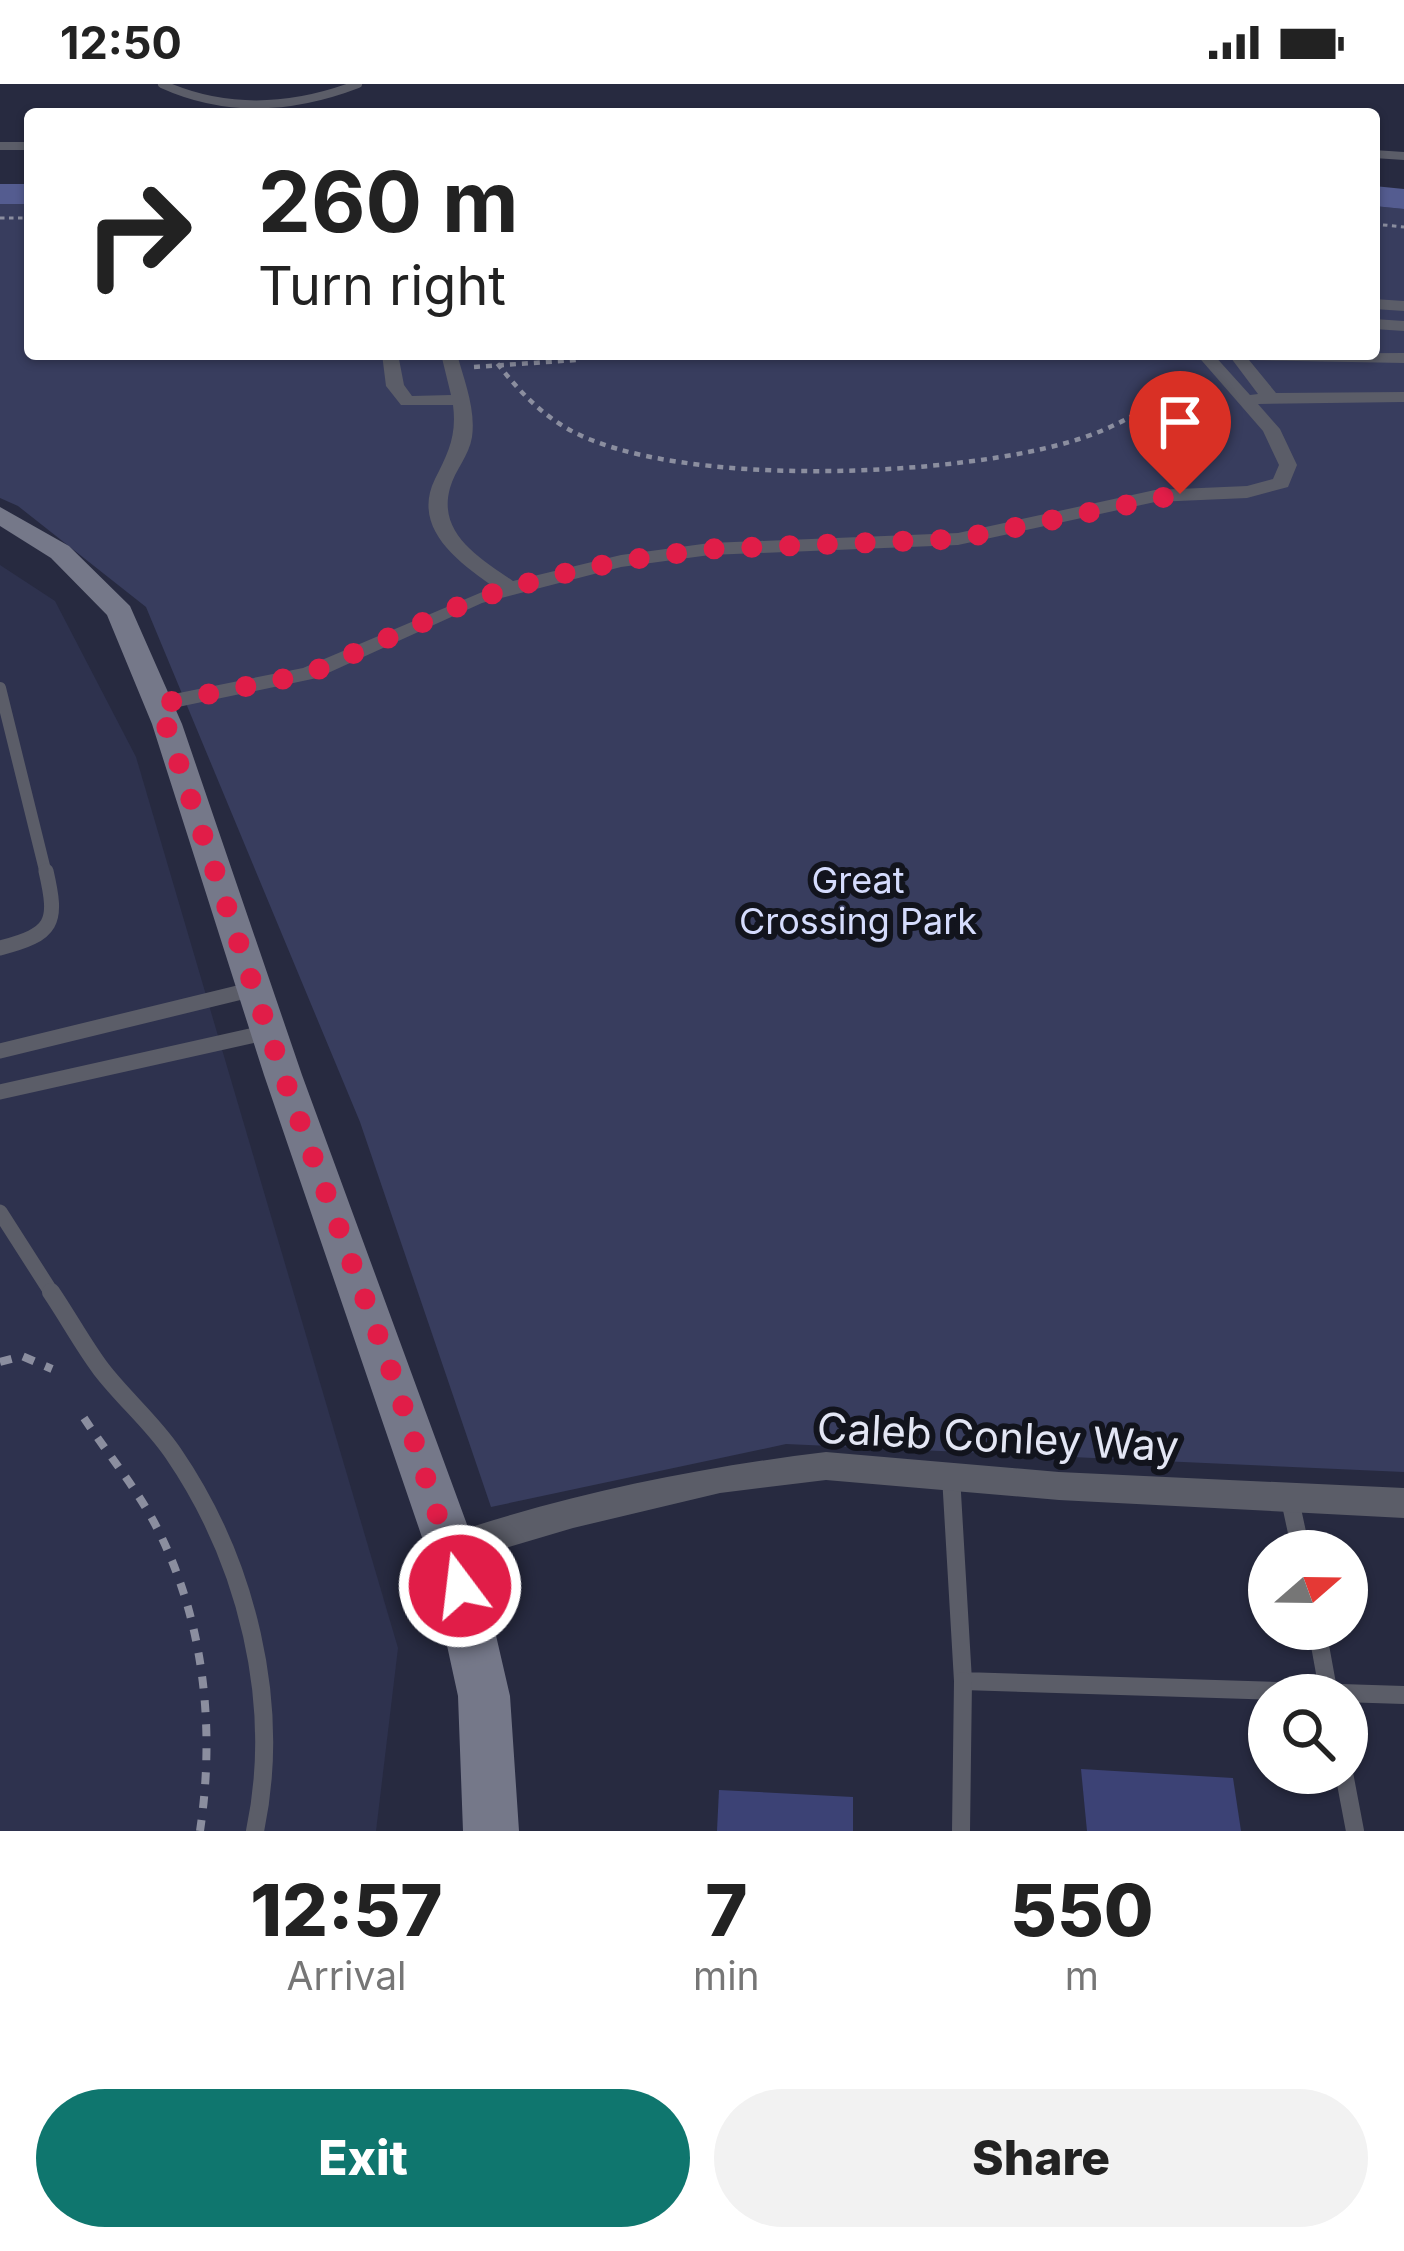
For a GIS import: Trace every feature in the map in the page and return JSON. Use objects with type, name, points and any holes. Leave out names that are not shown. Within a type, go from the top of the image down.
[{"type":"street","points":[[391,360],[395,386],[407,401],[460,400]]},
{"type":"street","points":[[1212,360],[1259,398],[1404,398]]},
{"type":"street","points":[[155,695],[258,675],[308,674],[511,588],[621,561],[710,549],[958,539],[1155,496],[1269,489],[1287,476],[1288,465],[1238,360]]},
{"type":"street","points":[[451,361],[460,400],[462,443],[440,489],[442,529],[463,555],[511,588]]},
{"type":"street","points":[[0,515],[60,552],[97,584],[120,611],[155,695],[451,1549],[484,1696],[491,1831]]},
{"type":"street","name":"Caleb Conley Way","points":[[451,1549],[720,1479],[826,1466],[1290,1500],[1404,1503]]},
{"type":"lane","points":[[162,84],[206,98],[275,106],[358,84]]},
{"type":"lane","points":[[0,688],[55,909],[54,921],[44,931],[0,948]]},
{"type":"lane","points":[[0,1052],[254,989]]},
{"type":"lane","points":[[0,1092],[269,1032]]},
{"type":"lane","points":[[0,1212],[103,1372],[138,1406],[175,1456],[221,1536],[264,1688],[265,1783],[255,1831]]},
{"type":"lane","points":[[951,1476],[963,1681],[961,1831]]},
{"type":"lane","points":[[1290,1500],[1296,1530]]},
{"type":"lane","points":[[963,1681],[1248,1690]]},
{"type":"lane","points":[[1368,1694],[1404,1695]]},
{"type":"lane","points":[[1348,1794],[1354,1831]]},
{"type":"path","points":[[494,360],[531,405],[584,435],[692,466],[754,470],[881,468],[1055,446],[1128,419],[1190,376]]},
{"type":"path","points":[[451,361],[497,366],[576,360]]},
{"type":"path","points":[[0,1362],[22,1356],[52,1370]]},
{"type":"path","points":[[84,1418],[160,1532],[183,1598],[198,1656],[205,1728],[206,1803],[200,1831]]},
{"type":"shaded area","points":[[0,565],[55,601],[136,757],[398,1648],[376,1831],[0,1831]]},
{"type":"green space","name":"Great Crossing Park","points":[[0,201],[24,203],[24,360],[1380,360],[1380,207],[1404,209],[1404,1472],[786,1444],[491,1507],[360,1122],[146,607],[18,506],[0,498]]},
{"type":"building","points":[[1081,1769],[1233,1778],[1241,1831],[1087,1831]]},
{"type":"building","points":[[719,1790],[853,1797],[853,1831],[717,1831]]},
{"type":"waterway","points":[[0,194],[24,194]]},
{"type":"waterway","points":[[1380,197],[1404,199]]},
{"type":"route","points":[[460,1586],[396,1384],[283,1075],[159,704],[308,674],[475,599],[621,561],[710,549],[958,539],[1180,494]]}]
